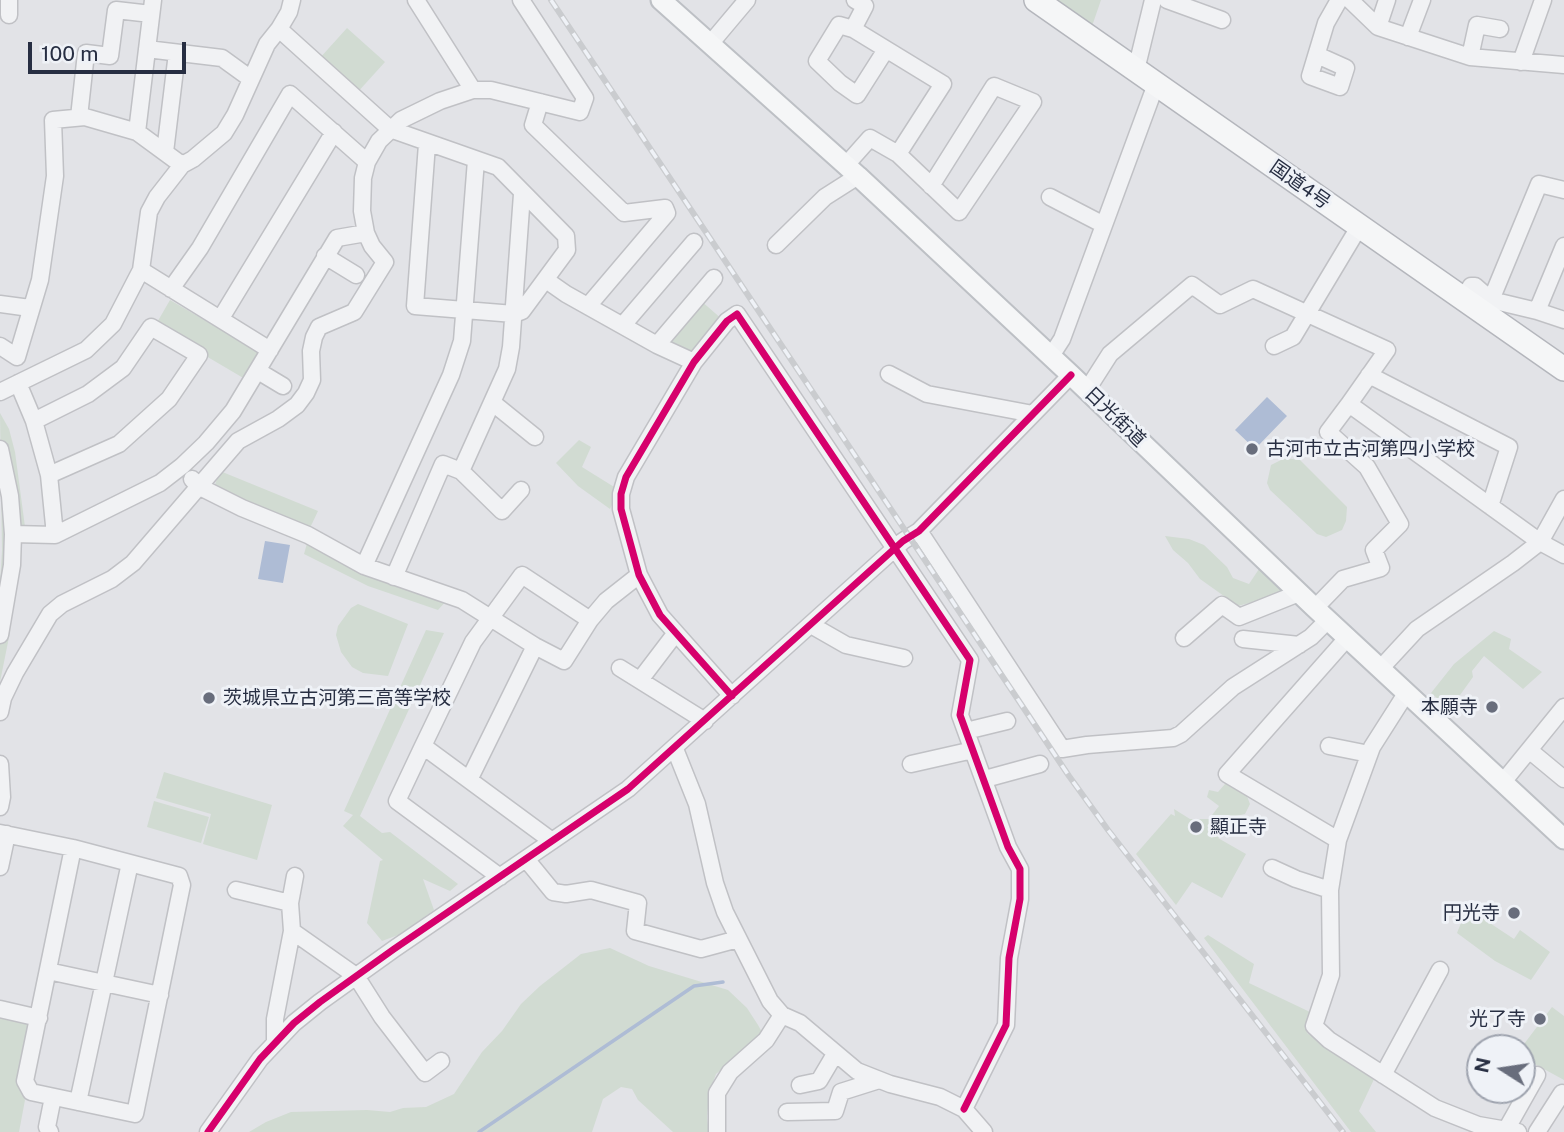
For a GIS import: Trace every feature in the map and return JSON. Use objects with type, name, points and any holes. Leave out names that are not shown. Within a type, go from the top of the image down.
[{"type":"highway","name":"国道4号","points":[[1036,0],[1564,369]]},
{"type":"main road","name":"日光街道","points":[[661,0],[852,171],[1087,390],[1321,614],[1564,839]]},
{"type":"street","points":[[0,392],[86,350],[113,324],[141,270],[149,212],[167,181],[182,165],[224,133],[267,44],[289,12],[292,0]]},
{"type":"street","points":[[416,0],[473,90]]},
{"type":"street","points":[[0,712],[3,698],[15,673],[50,614],[62,604],[112,579],[132,563],[238,441],[278,419],[297,405],[306,393],[312,380],[311,351],[319,327],[354,312],[385,262],[372,246],[366,233],[362,211],[363,178],[373,148],[390,129],[401,120],[440,101],[473,90],[491,90],[580,111],[585,98],[521,0]]},
{"type":"street","points":[[710,44],[747,0]]},
{"type":"street","points":[[852,29],[865,6],[855,0]]},
{"type":"street","points":[[1136,70],[1153,0]]},
{"type":"street","points":[[1167,0],[1222,20]]},
{"type":"street","points":[[1317,55],[1326,23],[1339,0]]},
{"type":"street","points":[[1350,0],[1378,27],[1470,57],[1564,65]]},
{"type":"street","points":[[1378,27],[1387,0]]},
{"type":"street","points":[[1408,37],[1422,0]]},
{"type":"street","points":[[1521,62],[1543,0]]},
{"type":"street","points":[[79,117],[86,53],[110,56],[116,9],[152,7],[137,132]]},
{"type":"street","points":[[1470,57],[1477,24],[1500,29]]},
{"type":"street","points":[[885,51],[856,95],[817,61],[839,25],[852,29],[943,84],[898,154]]},
{"type":"street","points":[[279,29],[390,129],[498,167],[566,236],[566,250],[522,311],[514,314],[415,306],[427,144]]},
{"type":"street","points":[[147,50],[222,58],[251,79]]},
{"type":"street","points":[[165,152],[177,53]]},
{"type":"street","points":[[1051,356],[1062,339],[1156,84]]},
{"type":"street","points":[[776,244],[852,171],[870,138],[898,154],[959,212],[1033,102],[993,86],[932,186]]},
{"type":"street","points":[[171,289],[200,248],[290,94],[367,162]]},
{"type":"street","points":[[540,102],[533,125],[624,214],[665,208],[667,213],[588,306]]},
{"type":"street","points":[[17,357],[40,279],[55,176],[53,120],[79,117],[137,132],[182,165]]},
{"type":"street","points":[[221,318],[334,132]]},
{"type":"street","points":[[364,566],[451,376],[462,341],[476,160]]},
{"type":"street","points":[[1491,300],[1539,184],[1564,190]]},
{"type":"street","points":[[461,471],[507,369],[514,314],[522,194]]},
{"type":"street","points":[[1049,197],[1104,225]]},
{"type":"street","points":[[1274,346],[1293,337],[1359,227]]},
{"type":"street","points":[[13,534],[55,535],[160,483],[182,466],[233,411],[337,237],[366,233]]},
{"type":"street","points":[[623,325],[694,242]]},
{"type":"street","points":[[1537,311],[1564,246]]},
{"type":"street","points":[[325,256],[356,275]]},
{"type":"street","points":[[141,270],[270,350]]},
{"type":"street","points":[[657,345],[714,278]]},
{"type":"street","points":[[546,280],[657,345],[694,362]]},
{"type":"street","points":[[919,531],[1062,749],[1173,738],[1181,734],[1233,687],[1311,637],[1321,614],[1343,579],[1381,568],[1374,550],[1400,524],[1367,467],[1328,432],[1387,350],[1253,289],[1220,305],[1192,285],[1110,354],[1087,390]]},
{"type":"street","points":[[1463,299],[1471,286],[1475,286],[1491,300],[1564,320]]},
{"type":"street","points":[[0,304],[30,308]]},
{"type":"street","points":[[732,695],[660,615],[639,575],[621,509],[621,494],[626,477],[694,362],[727,321],[737,314],[970,660],[960,715],[1008,847],[1020,869],[1020,899],[1009,958],[1006,1025],[964,1110]]},
{"type":"street","points":[[34,421],[88,394],[123,368],[151,327],[199,355],[169,399],[119,444],[49,475]]},
{"type":"street","points":[[0,346],[43,372]]},
{"type":"street","points":[[258,371],[283,386]]},
{"type":"street","points":[[889,374],[927,394],[1033,414]]},
{"type":"street","points":[[208,1132],[275,1042],[320,1002],[628,789],[895,548],[919,531],[1071,375]]},
{"type":"street","points":[[1369,375],[1509,447],[1490,506]]},
{"type":"street","points":[[18,383],[34,421],[49,475],[55,535]]},
{"type":"street","points":[[493,402],[535,437]]},
{"type":"street","points":[[1349,404],[1540,542],[1564,555]]},
{"type":"street","points":[[0,449],[10,496],[13,534],[12,565],[0,635]]},
{"type":"street","points":[[394,577],[443,464],[461,471],[502,511],[521,490]]},
{"type":"street","points":[[182,466],[198,486],[242,508],[308,535],[364,566],[461,600],[564,662],[590,620],[606,601],[639,575]]},
{"type":"street","points":[[1380,669],[1417,629],[1540,542],[1564,499]]},
{"type":"street","points":[[500,877],[397,801],[472,642],[522,575],[590,620]]},
{"type":"street","points":[[1184,638],[1222,605],[1240,617],[1299,593]]},
{"type":"street","points":[[811,625],[846,645],[904,658]]},
{"type":"street","points":[[640,680],[675,634]]},
{"type":"street","points":[[1338,840],[1227,774],[1348,637]]},
{"type":"street","points":[[1243,639],[1299,645]]},
{"type":"street","points":[[469,780],[535,646]]},
{"type":"street","points":[[620,668],[705,721]]},
{"type":"street","points":[[1407,692],[1370,754],[1338,840],[1330,890],[1331,975],[1314,1026],[1329,1040],[1383,1075],[1452,1116],[1478,1125],[1512,1131],[1537,1074]]},
{"type":"street","points":[[1503,782],[1564,707]]},
{"type":"street","points":[[966,732],[1007,721]]},
{"type":"street","points":[[424,746],[552,841]]},
{"type":"street","points":[[1329,746],[1370,754]]},
{"type":"street","points":[[675,749],[697,804],[715,883],[738,939],[771,1002],[782,1016],[800,1023],[857,1071],[940,1097],[964,1110],[984,1132]]},
{"type":"street","points":[[911,764],[973,750]]},
{"type":"street","points":[[1529,750],[1564,779]]},
{"type":"street","points":[[0,764],[0,807]]},
{"type":"street","points":[[985,779],[1040,764]]},
{"type":"street","points":[[0,867],[3,834],[74,848],[180,876],[182,885],[135,1114],[31,1092],[25,1081],[74,848]]},
{"type":"street","points":[[526,859],[553,892],[566,894],[591,890],[638,904],[635,931],[701,949],[738,939]]},
{"type":"street","points":[[78,1102],[130,863]]},
{"type":"street","points":[[1272,868],[1330,890]]},
{"type":"street","points":[[275,1042],[275,1019],[292,931],[290,903],[295,876]]},
{"type":"street","points":[[236,890],[290,903]]},
{"type":"street","points":[[292,931],[356,976],[406,1051],[425,1073],[441,1061]]},
{"type":"street","points":[[1383,1075],[1440,970]]},
{"type":"street","points":[[48,971],[160,995]]},
{"type":"street","points":[[0,1009],[38,1018]]},
{"type":"street","points":[[717,1132],[718,1093],[730,1072],[766,1040],[782,1016]]},
{"type":"street","points":[[800,1085],[819,1081],[835,1054]]},
{"type":"street","points":[[787,1112],[835,1111],[841,1092],[879,1080]]},
{"type":"street","points":[[1537,1132],[1562,1093]]},
{"type":"street","points":[[50,1132],[47,1127],[53,1097]]},
{"type":"shaded area","points":[[1049,0],[1101,0],[1091,29]]},
{"type":"shaded area","points":[[347,28],[385,62],[356,94],[319,59]]},
{"type":"shaded area","points":[[170,300],[261,353],[245,379],[155,326]]},
{"type":"shaded area","points":[[700,300],[723,320],[693,359],[662,344]]},
{"type":"shaded area","points":[[0,413],[9,429],[15,452],[25,527],[0,618],[2,551]]},
{"type":"shaded area","points":[[579,440],[591,447],[582,467],[619,490],[610,509],[578,486],[556,463]]},
{"type":"shaded area","points":[[1285,458],[1300,460],[1347,507],[1342,530],[1326,537],[1317,534],[1270,490],[1267,483],[1271,465]]},
{"type":"shaded area","points":[[220,471],[318,511],[309,530],[213,490]]},
{"type":"shaded area","points":[[1165,536],[1189,539],[1204,545],[1227,567],[1233,578],[1249,584],[1261,566],[1289,592],[1238,606],[1200,579],[1188,563],[1173,550]]},
{"type":"shaded area","points":[[308,540],[447,600],[438,610],[368,586],[304,554]]},
{"type":"shaded area","points":[[358,604],[408,624],[388,676],[363,673],[352,667],[341,652],[336,635],[338,626],[351,608]]},
{"type":"shaded area","points":[[0,618],[10,632],[0,682]]},
{"type":"shaded area","points":[[426,630],[444,633],[360,816],[382,833],[390,832],[458,884],[450,891],[423,879],[434,910],[401,934],[382,941],[367,923],[380,861],[383,860],[343,826],[353,815],[344,811]]},
{"type":"shaded area","points":[[1494,631],[1511,639],[1509,649],[1542,672],[1523,689],[1484,656],[1450,709],[1431,693],[1454,664]]},
{"type":"shaded area","points":[[164,772],[272,805],[257,860],[203,844],[211,814],[156,798]]},
{"type":"shaded area","points":[[1231,782],[1245,791],[1250,804],[1245,814],[1231,817],[1227,833],[1218,838],[1246,854],[1222,898],[1192,882],[1176,905],[1136,854],[1171,814],[1175,816],[1174,809],[1190,819],[1209,819],[1219,806],[1207,797],[1209,790],[1218,792]]},
{"type":"shaded area","points":[[154,801],[209,817],[201,843],[147,827]]},
{"type":"shaded area","points":[[1467,908],[1514,939],[1520,930],[1550,952],[1531,980],[1495,961],[1457,933]]},
{"type":"shaded area","points":[[1208,935],[1254,964],[1249,983],[1310,1012],[1307,1033],[1376,1075],[1359,1111],[1376,1132],[1351,1132],[1204,938]]},
{"type":"shaded area","points":[[610,948],[649,966],[728,990],[747,1008],[763,1034],[716,1074],[709,1094],[709,1132],[673,1132],[638,1100],[632,1089],[621,1087],[603,1099],[592,1132],[249,1132],[291,1112],[390,1112],[403,1108],[426,1107],[454,1094],[482,1052],[502,1031],[521,1004],[540,986],[581,954]]},
{"type":"shaded area","points":[[1552,1007],[1564,1016],[1564,1080],[1536,1065],[1536,1034],[1532,1034]]},
{"type":"shaded area","points":[[0,1014],[34,1021],[19,1086],[25,1100],[19,1132],[0,1132]]},
{"type":"water","points":[[1267,397],[1287,416],[1255,449],[1235,430]]},
{"type":"water","points":[[265,541],[290,545],[283,583],[258,579]]},
{"type":"waterway","points":[[479,1132],[694,986],[723,982]]},
{"type":"railway","points":[[551,0],[1069,776],[1343,1132]]},
{"type":"cycle path","points":[[732,696],[660,615],[639,575],[621,509],[621,494],[626,477],[694,362],[727,321],[737,314],[970,660],[960,715],[1008,847],[1020,869],[1020,899],[1009,958],[1006,1025],[964,1109]]},
{"type":"cycle path","points":[[208,1132],[260,1059],[294,1023],[394,949],[628,789],[903,541],[919,531],[1071,375]]},
{"type":"place","name":"古河市立古河第四小学校","points":[[1252,449]]},
{"type":"place","name":"茨城県立古河第三高等学校","points":[[209,698]]},
{"type":"place","name":"本願寺","points":[[1492,707]]},
{"type":"place","name":"顯正寺","points":[[1196,827]]},
{"type":"place","name":"円光寺","points":[[1514,913]]},
{"type":"place","name":"光了寺","points":[[1540,1019]]}]
